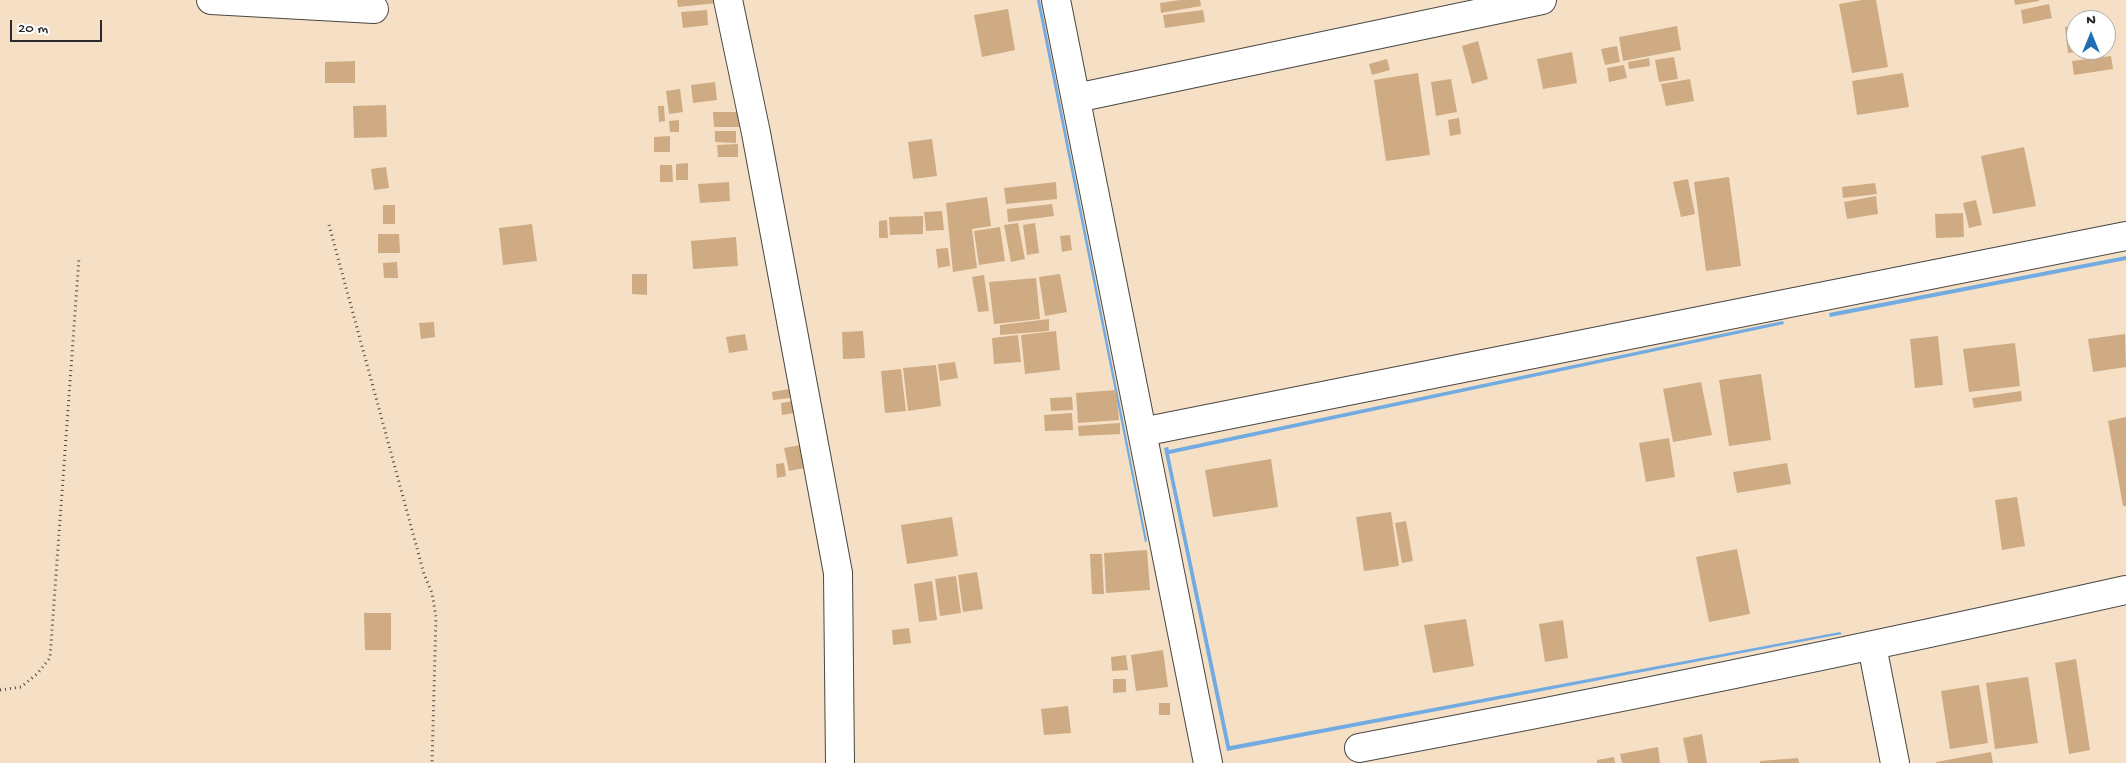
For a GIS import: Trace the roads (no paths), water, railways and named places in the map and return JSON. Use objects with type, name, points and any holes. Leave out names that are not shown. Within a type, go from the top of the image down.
[{"type":"street","points":[[211,0],[374,9]]},
{"type":"street","points":[[728,0],[756,133],[838,573],[840,763]]},
{"type":"street","points":[[1056,0],[1208,763]]},
{"type":"street","points":[[1076,98],[1542,0]]},
{"type":"street","points":[[1142,432],[2126,236]]},
{"type":"street","points":[[1359,748],[1546,713],[1872,646],[2126,590]]},
{"type":"street","points":[[1872,646],[1895,763]]},
{"type":"water","points":[[1037,0],[1040,0],[1147,541],[1145,542]]},
{"type":"water","points":[[2126,256],[2126,260],[1830,317],[1829,313]]},
{"type":"water","points":[[1783,321],[1784,324],[1169,454],[1230,746],[1840,632],[1842,634],[1227,751],[1164,448],[1168,447],[1169,450]]}]
